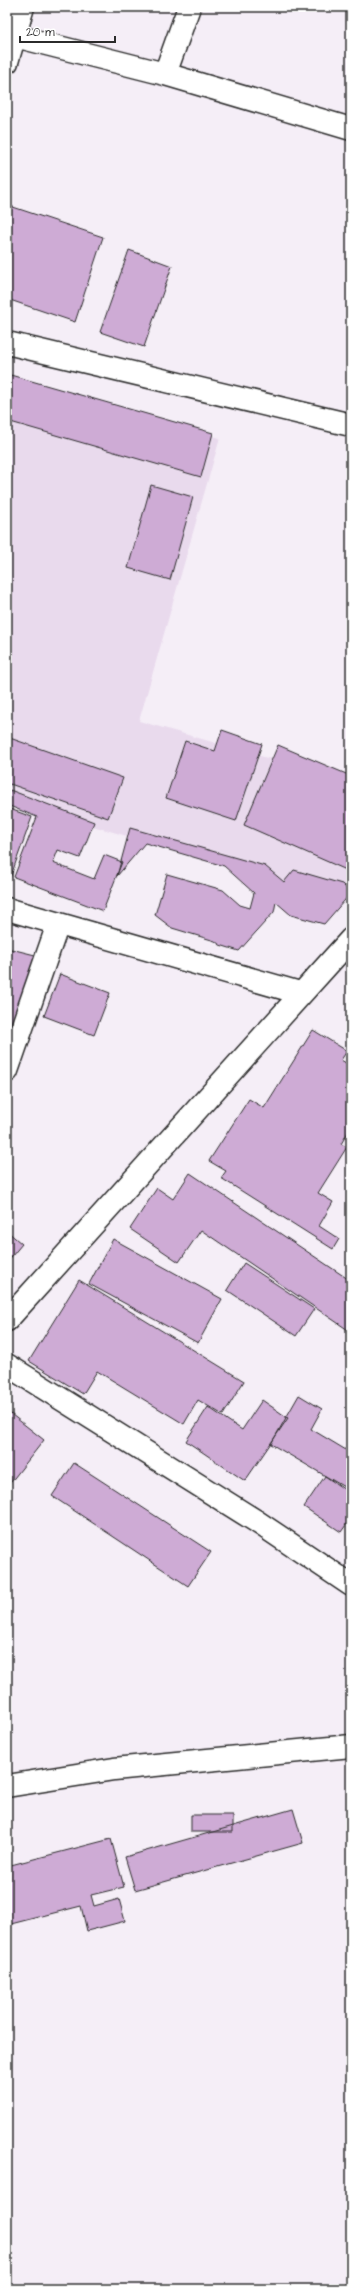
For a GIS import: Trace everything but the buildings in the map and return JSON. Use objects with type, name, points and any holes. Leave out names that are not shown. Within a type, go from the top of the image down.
[{"type":"street","points":[[7,62],[11,35],[23,7]]},
{"type":"street","points":[[165,74],[189,7]]},
{"type":"street","points":[[11,35],[165,74],[351,129]]},
{"type":"street","points":[[7,343],[351,425]]},
{"type":"street","points":[[7,909],[300,993]]},
{"type":"street","points":[[7,1071],[58,924]]},
{"type":"street","points":[[7,1320],[300,993],[351,939]]},
{"type":"street","points":[[7,1365],[250,1517],[351,1585]]},
{"type":"street","points":[[7,1786],[114,1769],[351,1746]]},
{"type":"shaded area","points":[[7,377],[220,438],[139,721],[351,782],[351,889],[342,899],[7,801]]}]
